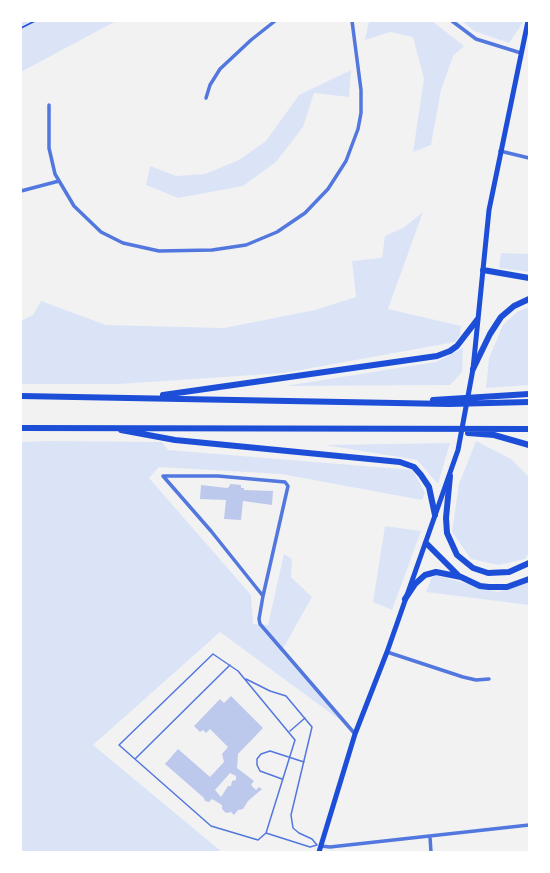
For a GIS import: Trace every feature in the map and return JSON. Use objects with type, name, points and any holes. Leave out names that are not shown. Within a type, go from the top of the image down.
[{"type":"highway","points":[[483,270],[529,278]]},
{"type":"highway","points":[[473,369],[490,334],[501,317],[514,306],[529,299]]},
{"type":"highway","points":[[143,397],[437,356],[450,351],[457,346],[477,320]]},
{"type":"highway","points":[[410,403],[448,398],[529,394]]},
{"type":"highway","points":[[21,396],[410,403],[529,402]]},
{"type":"highway","points":[[106,427],[176,440],[400,462],[414,467],[429,487],[435,515]]},
{"type":"highway","points":[[21,428],[529,429]]},
{"type":"highway","points":[[430,429],[494,435],[529,445]]},
{"type":"highway","points":[[450,476],[446,518],[447,533],[457,554],[473,568],[495,574],[509,572],[529,563]]},
{"type":"highway","points":[[426,543],[460,577]]},
{"type":"highway","points":[[405,599],[415,584],[430,573],[439,572],[460,577],[480,586],[498,588],[529,579]]},
{"type":"main road","points":[[319,852],[319,845],[355,734],[387,652],[458,450],[472,380],[489,210],[528,21]]},
{"type":"street","points":[[206,98],[210,85],[220,69],[251,40],[275,21]]},
{"type":"street","points":[[49,105],[49,148],[59,181],[74,206],[91,224],[112,238],[135,247],[159,251],[212,250],[246,245],[277,232],[305,214],[325,194],[338,176],[353,145],[361,113],[361,90],[352,21]]},
{"type":"street","points":[[452,21],[476,39],[521,54]]},
{"type":"street","points":[[500,151],[529,158]]},
{"type":"street","points":[[21,191],[59,181]]},
{"type":"street","points":[[263,596],[212,531],[163,476],[218,476],[285,482],[288,486],[263,596],[259,619],[260,624],[355,734]]},
{"type":"street","points":[[387,652],[463,677],[476,680],[489,678]]},
{"type":"street","points":[[319,845],[330,847],[529,825]]},
{"type":"street","points":[[430,837],[431,852]]},
{"type":"lane","points":[[213,654],[230,665],[244,677],[295,740],[266,833],[258,840],[211,826],[119,745],[213,654]]},
{"type":"lane","points":[[135,759],[230,665]]},
{"type":"lane","points":[[244,677],[270,692],[286,696],[312,727],[291,815],[293,828],[319,845]]},
{"type":"lane","points":[[289,732],[305,718]]},
{"type":"lane","points":[[283,779],[260,771],[258,760],[260,754],[270,751],[304,762]]},
{"type":"lane","points":[[266,833],[310,847],[319,845]]},
{"type":"path","points":[[21,28],[35,21]]},
{"type":"shaded area","points":[[21,21],[116,21],[21,72]]},
{"type":"shaded area","points":[[369,21],[432,21],[464,46],[453,56],[441,90],[431,145],[413,152],[424,79],[413,37],[390,32],[365,40]]},
{"type":"shaded area","points":[[462,21],[524,21],[509,43],[474,31]]},
{"type":"shaded area","points":[[351,70],[349,97],[314,93],[303,127],[276,162],[243,186],[178,198],[146,185],[150,166],[176,176],[205,174],[239,160],[266,141],[299,95]]},
{"type":"shaded area","points":[[423,212],[388,309],[461,326],[460,335],[455,342],[284,373],[120,384],[21,384],[21,321],[33,315],[41,301],[106,325],[224,328],[315,310],[356,297],[352,261],[382,258],[385,236],[403,228]]},
{"type":"shaded area","points":[[501,253],[529,254],[529,272],[499,268]]},
{"type":"shaded area","points":[[529,307],[529,385],[486,388],[489,358],[503,325],[517,312]]},
{"type":"shaded area","points":[[463,348],[462,372],[450,385],[285,386],[436,362]]},
{"type":"shaded area","points":[[476,441],[511,459],[529,477],[529,553],[525,559],[499,565],[471,559],[452,532],[459,484]]},
{"type":"shaded area","points":[[21,442],[162,442],[168,450],[413,470],[425,493],[422,500],[281,474],[159,467],[149,478],[251,595],[253,624],[268,625],[284,554],[292,559],[291,577],[312,597],[281,652],[344,723],[220,632],[93,745],[222,852],[21,852]]},
{"type":"shaded area","points":[[450,443],[438,484],[417,460],[325,445]]},
{"type":"shaded area","points":[[385,526],[421,531],[392,610],[373,602]]},
{"type":"shaded area","points":[[435,575],[498,592],[529,582],[529,605],[426,592],[431,579]]},
{"type":"building","points":[[230,484],[241,485],[241,488],[244,488],[244,490],[273,491],[272,505],[243,501],[241,520],[224,519],[226,500],[200,499],[201,485],[227,488]]},
{"type":"building","points":[[231,696],[263,728],[238,754],[237,768],[254,781],[251,785],[256,790],[259,787],[262,789],[248,801],[243,809],[238,810],[234,815],[231,812],[226,813],[222,809],[222,805],[212,799],[209,802],[205,801],[204,798],[165,764],[178,749],[210,777],[224,762],[222,754],[228,747],[210,729],[206,733],[203,730],[200,732],[194,726],[220,699],[224,703]],"holes":[[[230,773],[236,776],[236,780],[232,781],[231,786],[228,786],[221,797],[215,790]]]}]
